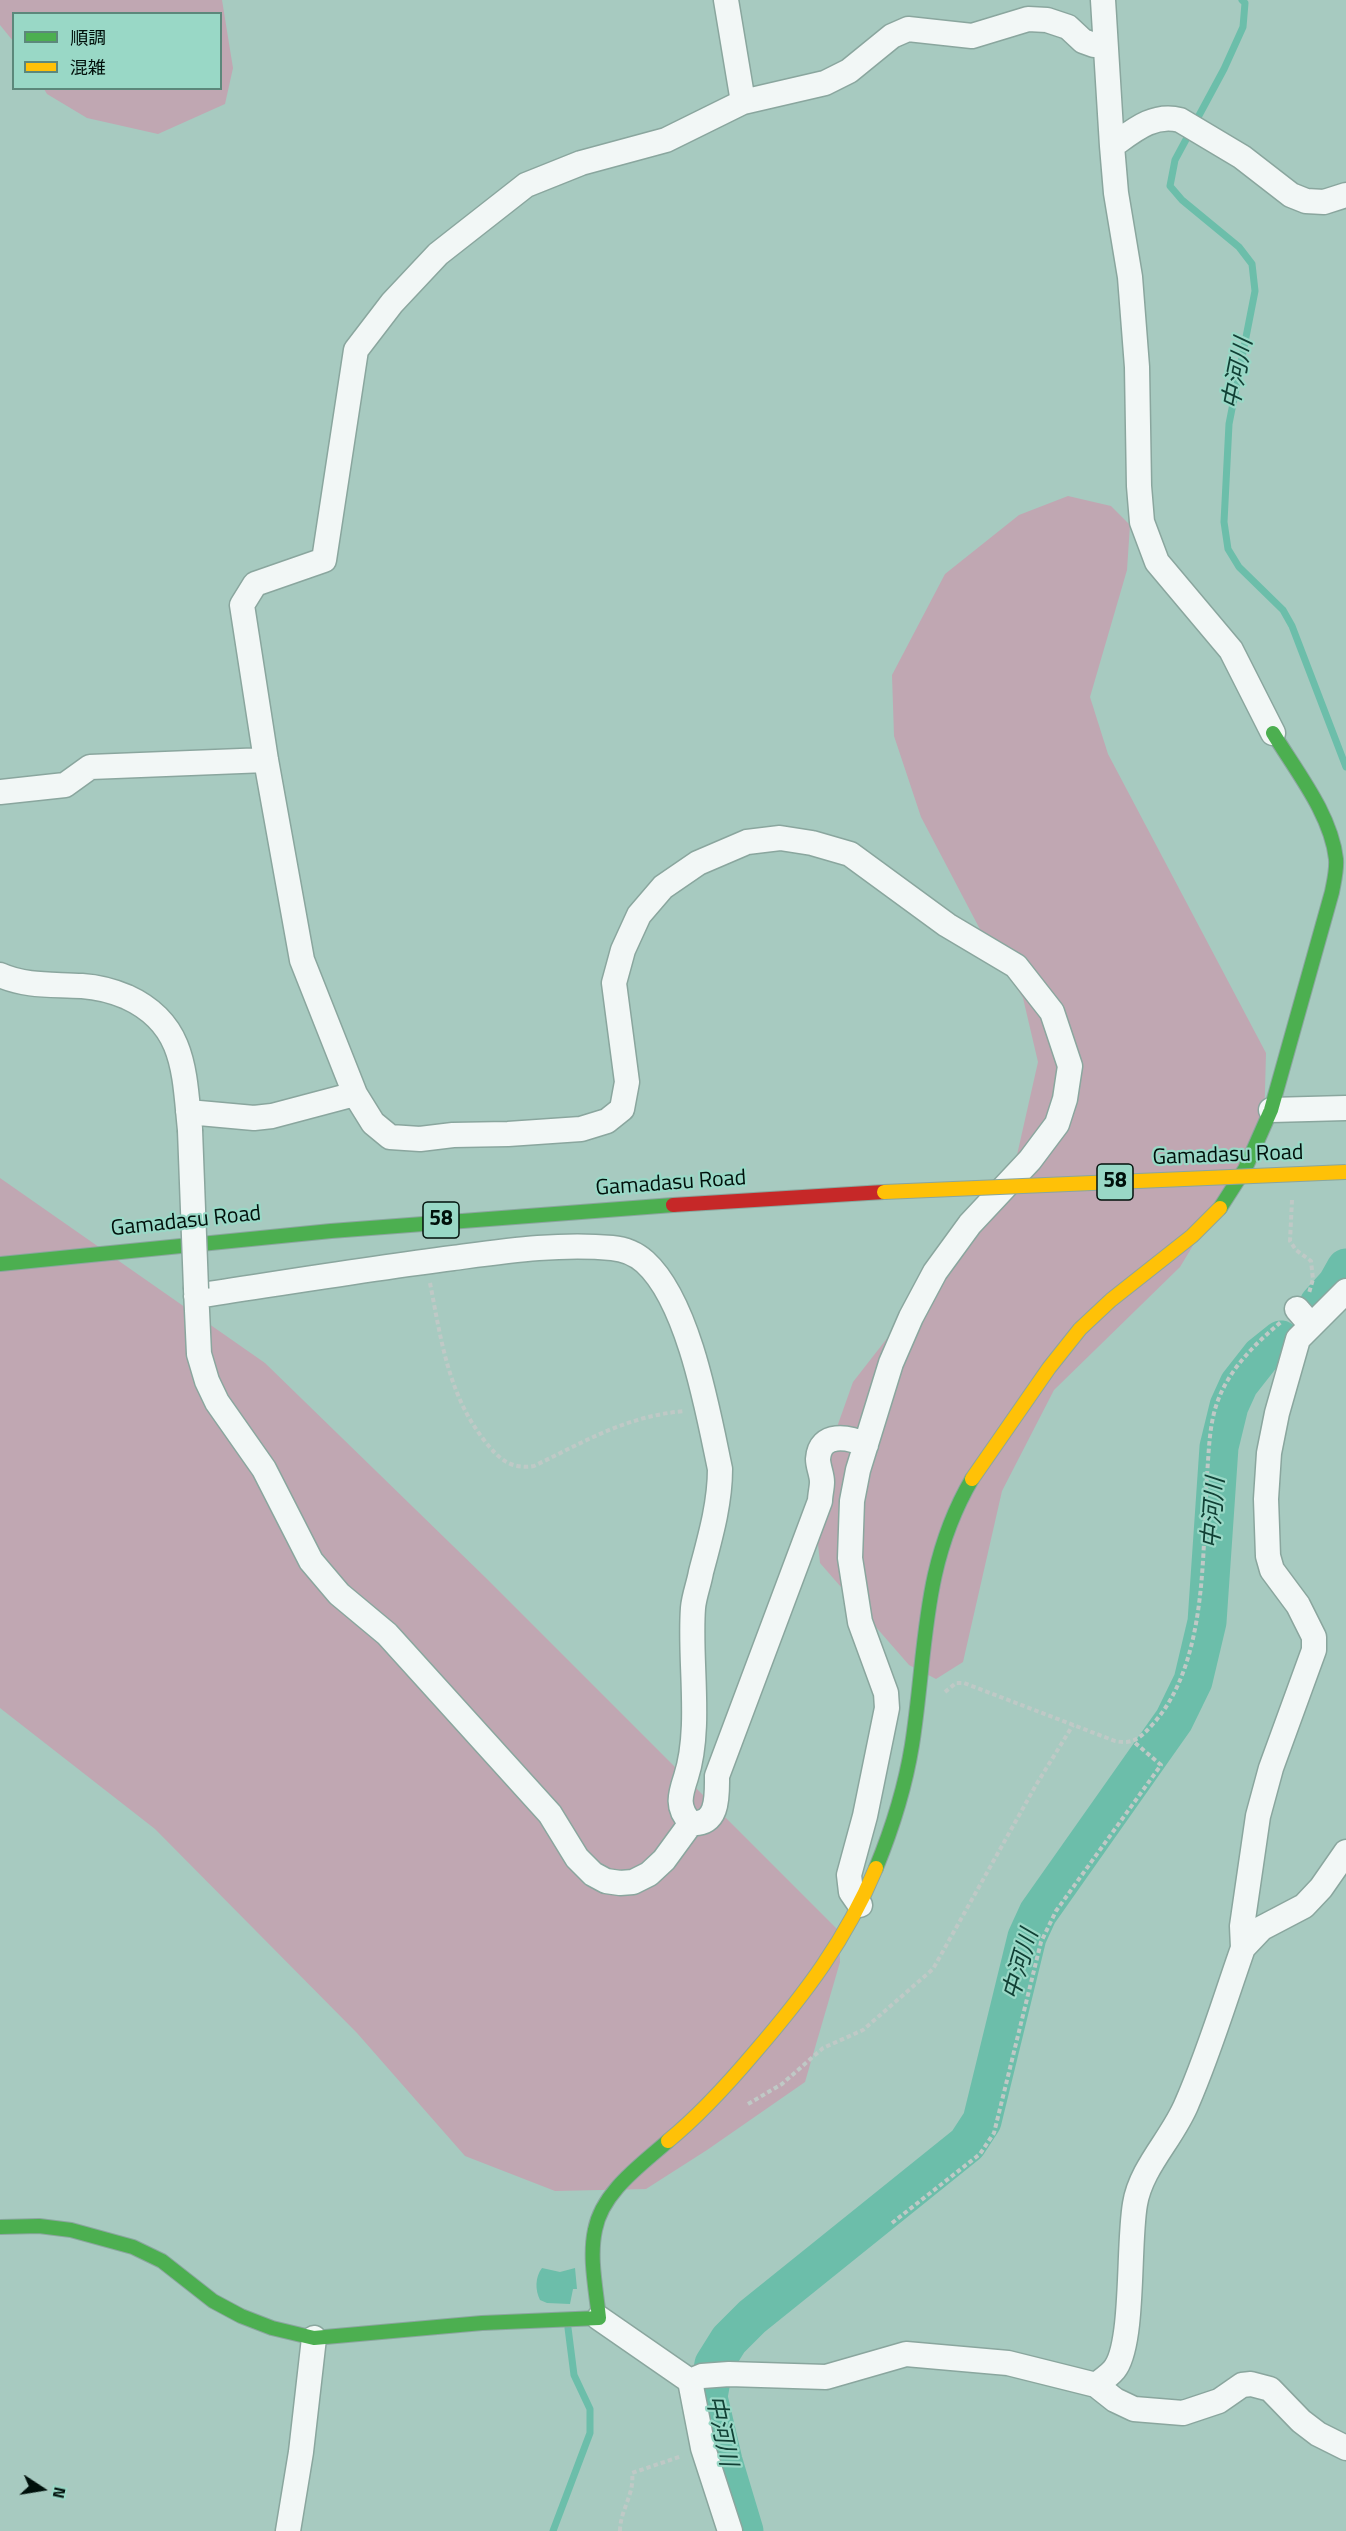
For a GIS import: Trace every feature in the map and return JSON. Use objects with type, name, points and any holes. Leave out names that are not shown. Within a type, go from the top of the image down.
[{"type":"main road","points":[[0,2227],[39,2226],[71,2230],[133,2247],[162,2261],[213,2301],[241,2316],[272,2328],[314,2338],[482,2323],[599,2318],[593,2241],[597,2220],[606,2201],[626,2180],[704,2111],[739,2071],[807,1989],[837,1947],[860,1905],[885,1847],[900,1800],[911,1751],[923,1655],[926,1606],[932,1575],[945,1529],[969,1484],[1051,1365],[1081,1328],[1117,1294],[1207,1223],[1237,1186],[1259,1142],[1271,1110],[1332,892],[1337,861],[1334,843],[1322,818],[1273,733]]},
{"type":"main road","name":"Gamadasu Road","points":[[0,1264],[160,1245],[446,1220],[884,1192],[1346,1172]]},
{"type":"street","points":[[726,0],[743,102]]},
{"type":"street","points":[[1103,0],[1104,45],[1116,193],[1130,277],[1137,367],[1139,486],[1142,522],[1157,562],[1231,650],[1273,733]]},
{"type":"street","points":[[860,1905],[851,1892],[849,1875],[865,1816],[887,1708],[886,1693],[860,1622],[850,1558],[852,1501],[891,1363],[931,1279],[970,1224],[1046,1141],[1057,1124],[1065,1099],[1070,1066],[1052,1012],[1016,966],[947,925],[850,855],[812,843],[780,837],[747,842],[698,863],[663,887],[639,915],[624,950],[614,984],[627,1082],[622,1109],[607,1120],[581,1130],[420,1138],[390,1137],[373,1123],[355,1094],[302,960],[266,760],[242,605],[255,584],[324,560],[356,350],[392,303],[438,254],[526,185],[581,163],[666,140],[743,102],[825,83],[849,71],[892,36],[908,29],[972,36],[1028,19],[1047,20],[1068,27],[1083,41],[1104,45]]},
{"type":"street","points":[[1112,146],[1144,124],[1170,117],[1180,120],[1242,157],[1291,195],[1306,201],[1324,202],[1346,195]]},
{"type":"street","points":[[0,792],[65,785],[90,767],[266,760]]},
{"type":"street","points":[[0,975],[32,984],[84,986],[115,992],[142,1004],[164,1022],[174,1038],[180,1055],[189,1121],[199,1354],[207,1381],[217,1401],[264,1469],[311,1561],[339,1594],[387,1634],[550,1814],[577,1858],[593,1874],[606,1881],[620,1884],[633,1882],[649,1874],[664,1860],[691,1822]]},
{"type":"street","points":[[189,1121],[272,1116],[355,1094]]},
{"type":"street","points":[[1271,1110],[1346,1108]]},
{"type":"street","points":[[196,1293],[427,1261],[556,1246],[614,1248],[630,1252],[644,1260],[657,1275],[667,1293],[690,1346],[720,1469],[720,1490],[693,1607],[692,1745],[687,1774],[680,1795],[681,1808],[691,1822],[699,1824],[709,1819],[713,1813],[717,1800],[717,1776],[820,1501],[822,1481],[818,1462],[821,1447],[829,1440],[840,1438],[852,1439],[866,1445]]},
{"type":"street","points":[[1096,2385],[1115,2369],[1125,2340],[1132,2226],[1135,2202],[1143,2177],[1174,2129],[1187,2103],[1243,1948],[1242,1926],[1258,1815],[1272,1768],[1314,1650],[1314,1638],[1298,1605],[1272,1570],[1269,1556],[1266,1499],[1269,1453],[1304,1317],[1331,1309],[1346,1291]]},
{"type":"street","points":[[1243,1948],[1262,1928],[1304,1906],[1321,1888],[1346,1852]]},
{"type":"street","points":[[599,2318],[696,2379],[729,2374],[826,2378],[906,2354],[1008,2363],[1096,2385],[1115,2400],[1134,2409],[1183,2413],[1219,2401],[1242,2385],[1260,2385],[1270,2389],[1301,2421],[1318,2434],[1346,2448]]},
{"type":"street","points":[[288,2531],[301,2452],[314,2338]]},
{"type":"street","points":[[696,2379],[703,2448],[730,2531]]},
{"type":"path","points":[[1134,1742],[1162,1714],[1176,1693],[1187,1668],[1193,1646],[1201,1570],[1210,1427],[1217,1402],[1240,1361],[1258,1341],[1304,1317],[1313,1273],[1311,1261],[1296,1251],[1290,1241],[1291,1191]]},
{"type":"path","points":[[427,1261],[443,1354],[456,1396],[474,1426],[498,1457],[511,1465],[524,1468],[534,1466],[621,1424],[658,1413],[707,1409]]},
{"type":"path","points":[[892,2223],[980,2154],[994,2133],[1041,1942],[1048,1926],[1056,1911],[1161,1764],[1134,1742],[1115,1741],[964,1683],[950,1686],[941,1702]]},
{"type":"path","points":[[745,2106],[782,2084],[823,2048],[863,2030],[933,1969],[1036,1785],[1073,1725]]},
{"type":"path","points":[[620,2531],[632,2487],[632,2473],[703,2448]]},
{"type":"shaded area","points":[[0,0],[222,0],[233,68],[225,104],[158,134],[87,118],[47,94],[45,90],[222,90],[222,12],[12,12],[12,40],[0,25]]},
{"type":"shaded area","points":[[1068,496],[1111,506],[1130,525],[1127,570],[1090,697],[1108,754],[1266,1053],[1264,1128],[1180,1267],[1054,1390],[1002,1491],[963,1662],[936,1679],[909,1665],[820,1563],[815,1516],[831,1444],[853,1382],[938,1273],[1017,1155],[1038,1062],[1023,998],[984,937],[921,817],[894,736],[892,675],[945,574],[1019,515]]},
{"type":"shaded area","points":[[0,1178],[265,1363],[487,1579],[839,1931],[840,1962],[805,2082],[646,2189],[555,2191],[465,2156],[357,2033],[155,1829],[0,1708]]},
{"type":"shaded area","points":[[542,2268],[560,2272],[575,2268],[577,2289],[573,2289],[570,2304],[547,2303],[540,2300],[536,2284]]},
{"type":"waterway","name":"中河川","points":[[1242,0],[1245,3],[1243,27],[1224,69],[1175,160],[1170,186],[1182,200],[1239,247],[1252,264],[1255,291],[1229,424],[1224,522],[1228,549],[1239,567],[1283,610],[1292,626],[1346,767]]},
{"type":"waterway","name":"中河川","points":[[1319,1304],[1337,1284],[1346,1268]]},
{"type":"waterway","name":"中河川","points":[[744,2531],[723,2461],[708,2397],[714,2364],[729,2340],[752,2317],[967,2144],[982,2121],[1027,1937],[1038,1913],[1174,1720],[1193,1681],[1207,1622],[1219,1447],[1229,1406],[1239,1384],[1261,1356],[1281,1340]]},
{"type":"waterway","points":[[553,2531],[590,2433],[590,2409],[574,2375],[568,2328]]},
{"type":"traffic: fast","points":[[1220,1208],[1245,1169],[1271,1110],[1336,871],[1333,842],[1320,809],[1273,733]]},
{"type":"traffic: fast","points":[[0,1264],[331,1231],[673,1205]]},
{"type":"traffic: fast","points":[[876,1868],[906,1777],[917,1710],[928,1609],[935,1576],[943,1544],[955,1512],[972,1479]]},
{"type":"traffic: fast","points":[[0,2227],[39,2226],[71,2230],[133,2247],[162,2261],[213,2301],[241,2316],[272,2328],[314,2338],[482,2323],[599,2318],[593,2251],[599,2216],[614,2191],[624,2180],[668,2141]]},
{"type":"traffic: slow","points":[[884,1192],[1346,1172]]},
{"type":"traffic: slow","points":[[972,1479],[1049,1368],[1080,1329],[1111,1300],[1192,1236],[1220,1208]]},
{"type":"traffic: slow","points":[[668,2141],[724,2087],[807,1987],[838,1943],[876,1868]]},
{"type":"traffic: jam","points":[[673,1205],[884,1192]]}]
